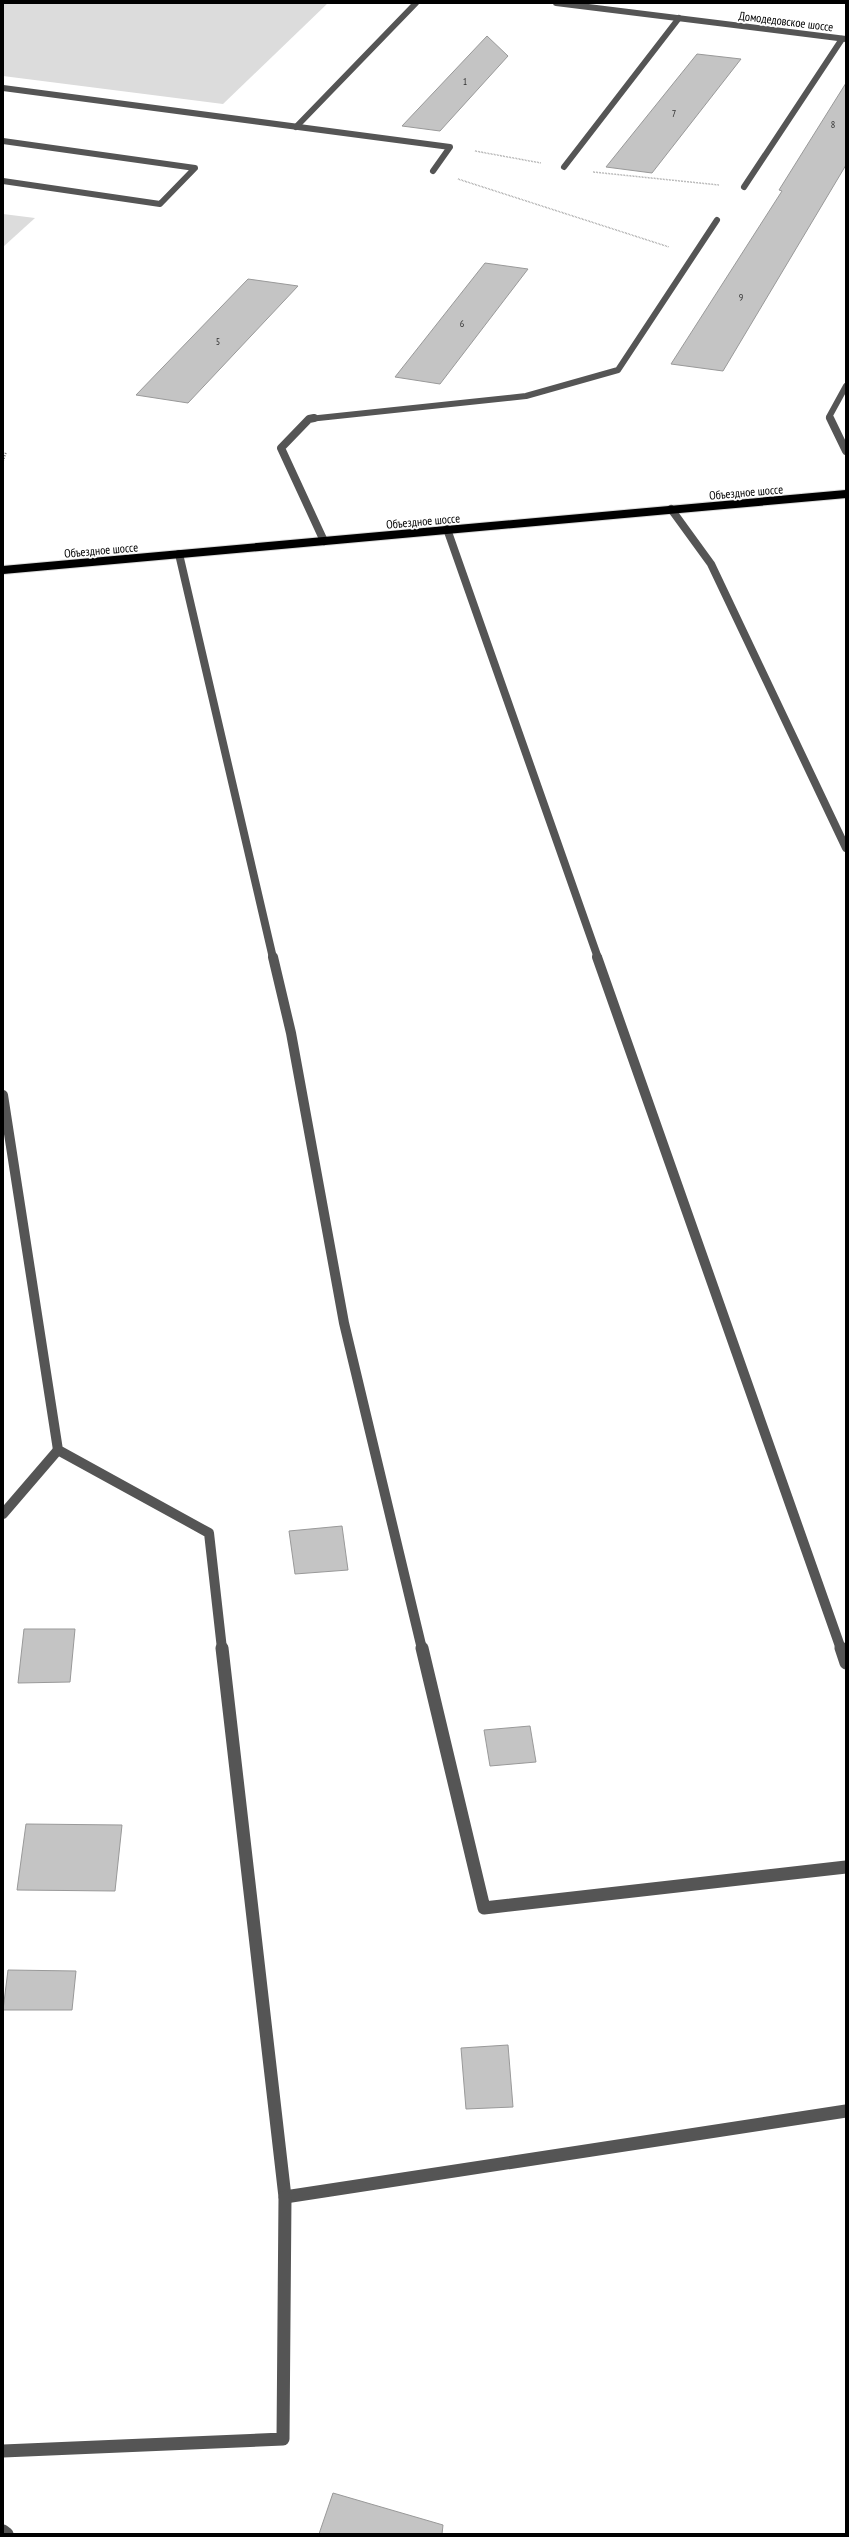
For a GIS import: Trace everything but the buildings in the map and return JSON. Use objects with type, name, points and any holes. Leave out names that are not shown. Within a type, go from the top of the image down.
[{"type":"main road","name":"Объездное шоссе","points":[[3,570],[846,494]]},
{"type":"street","points":[[296,127],[416,3]]},
{"type":"street","name":"Домодедовское шоссе","points":[[556,3],[844,39]]},
{"type":"street","points":[[609,9],[614,3]]},
{"type":"street","points":[[564,167],[679,18]]},
{"type":"street","points":[[744,187],[844,39]]},
{"type":"street","points":[[3,88],[450,147],[433,171]]},
{"type":"street","points":[[3,141],[195,168],[160,204],[3,181]]},
{"type":"street","points":[[324,541],[281,448],[309,419],[526,396],[618,370],[717,220]]},
{"type":"street","points":[[846,386],[829,417],[846,451]]},
{"type":"street","points":[[671,509],[711,564],[846,848]]},
{"type":"street","points":[[447,530],[846,1663]]},
{"type":"street","points":[[179,554],[290,1033],[344,1323],[484,1908],[846,1867]]},
{"type":"street","points":[[3,1095],[58,1450],[3,1514]]},
{"type":"street","points":[[3,2451],[283,2439],[285,2197],[209,1533],[58,1450]]},
{"type":"street","points":[[285,2197],[846,2111]]},
{"type":"street","points":[[3,2531],[8,2534]]},
{"type":"path","points":[[433,171],[694,255]]},
{"type":"path","points":[[3,461],[6,452]]},
{"type":"shaded area","points":[[3,3],[328,3],[223,104],[3,76]]},
{"type":"shaded area","points":[[3,214],[35,218],[3,247]]}]
